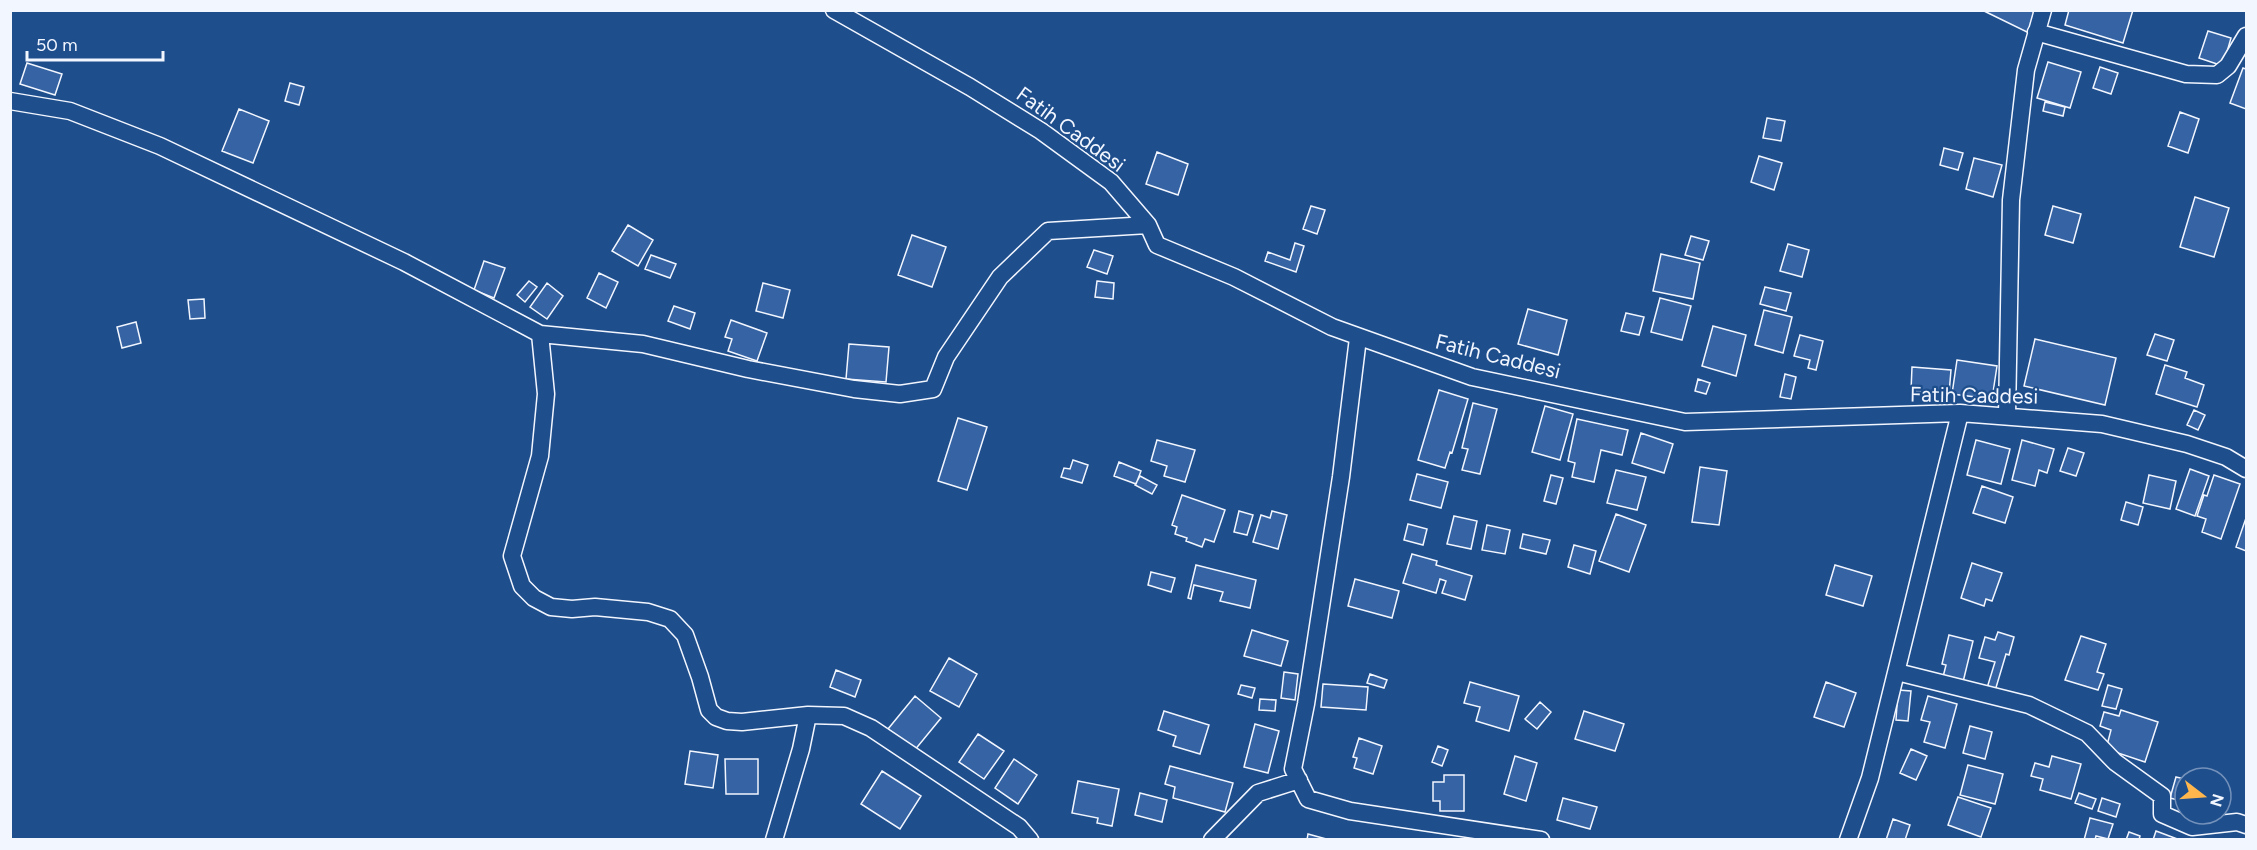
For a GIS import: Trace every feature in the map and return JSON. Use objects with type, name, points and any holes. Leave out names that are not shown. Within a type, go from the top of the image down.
[{"type":"street","name":"Fatih Caddesi","points":[[834,10],[1041,130],[1111,182],[1148,225],[1157,245],[1234,277],[1281,303],[1358,338],[1472,377],[1685,422],[1960,413],[2102,424],[2187,444],[2226,457],[2247,469]]},
{"type":"street","points":[[2007,416],[2011,200],[2026,70],[2043,10]]},
{"type":"street","points":[[2036,32],[2186,74],[2217,75],[2228,66],[2247,36]]},
{"type":"street","points":[[10,101],[70,111],[160,146],[404,262],[540,334],[643,344],[748,369],[854,389],[900,394],[933,389],[946,357],[1000,278],[1048,231],[1148,225]]},
{"type":"street","points":[[540,334],[546,394],[540,456],[512,556],[522,586],[534,598],[551,607],[572,609],[596,607],[648,612],[670,619],[685,635],[709,710],[716,717],[742,722],[808,715],[844,716],[871,728],[1018,827],[1030,840]]},
{"type":"street","points":[[1358,338],[1341,477],[1306,704],[1293,769],[1308,799],[1350,810],[1541,840]]},
{"type":"street","points":[[1848,840],[1870,778],[1960,413]]},
{"type":"street","points":[[1897,672],[2029,705],[2087,733],[2115,762],[2162,796],[2162,814],[2192,827],[2237,822],[2247,825]]},
{"type":"street","points":[[774,840],[801,749],[808,715]]},
{"type":"street","points":[[1212,840],[1258,793],[1299,780]]},
{"type":"building","points":[[1982,10],[2030,10],[2037,14],[2029,33]]},
{"type":"building","points":[[2069,10],[2133,10],[2123,43],[2065,25]]},
{"type":"building","points":[[2208,31],[2231,38],[2223,66],[2199,58]]},
{"type":"building","points":[[2048,62],[2081,72],[2070,108],[2037,98]]},
{"type":"building","points":[[27,63],[62,74],[55,95],[20,84]]},
{"type":"building","points":[[2100,67],[2118,73],[2111,94],[2093,88]]},
{"type":"building","points":[[2243,68],[2246,69],[2246,109],[2230,103]]},
{"type":"building","points":[[290,83],[304,87],[299,105],[285,101]]},
{"type":"building","points":[[2045,102],[2065,107],[2063,116],[2043,111]]},
{"type":"building","points":[[239,109],[269,121],[253,163],[222,151]]},
{"type":"building","points":[[2180,112],[2199,119],[2188,153],[2168,146]]},
{"type":"building","points":[[1767,118],[1785,121],[1781,141],[1763,138]]},
{"type":"building","points":[[1944,148],[1963,153],[1958,170],[1940,165]]},
{"type":"building","points":[[1157,152],[1188,164],[1178,195],[1146,184]]},
{"type":"building","points":[[1759,156],[1782,163],[1774,190],[1751,182]]},
{"type":"building","points":[[1974,158],[2002,165],[1993,197],[1966,189]]},
{"type":"building","points":[[2195,197],[2229,208],[2214,257],[2180,247]]},
{"type":"building","points":[[1311,206],[1325,210],[1317,234],[1303,229]]},
{"type":"building","points":[[2053,206],[2081,214],[2073,243],[2045,235]]},
{"type":"building","points":[[628,225],[653,240],[638,266],[612,251]]},
{"type":"building","points":[[912,235],[946,247],[932,287],[898,275]]},
{"type":"building","points":[[1691,236],[1709,241],[1703,260],[1685,255]]},
{"type":"building","points":[[1295,243],[1304,246],[1296,272],[1265,261],[1268,252],[1290,260]]},
{"type":"building","points":[[1788,244],[1809,250],[1802,277],[1780,271]]},
{"type":"building","points":[[1094,250],[1113,256],[1107,274],[1087,267]]},
{"type":"building","points":[[1661,254],[1700,263],[1693,299],[1653,291]]},
{"type":"building","points":[[651,255],[676,264],[670,278],[645,269]]},
{"type":"building","points":[[484,261],[505,268],[494,298],[474,290]]},
{"type":"building","points":[[599,273],[618,282],[606,308],[587,298]]},
{"type":"building","points":[[529,281],[537,287],[525,302],[517,295]]},
{"type":"building","points":[[1097,281],[1114,283],[1113,299],[1095,297]]},
{"type":"building","points":[[547,283],[563,296],[547,319],[530,307]]},
{"type":"building","points":[[763,283],[790,290],[783,318],[756,311]]},
{"type":"building","points":[[1765,287],[1791,293],[1786,311],[1760,304]]},
{"type":"building","points":[[1660,298],[1691,306],[1682,340],[1651,332]]},
{"type":"building","points":[[204,299],[205,318],[190,319],[188,300]]},
{"type":"building","points":[[674,306],[695,313],[690,329],[668,321]]},
{"type":"building","points":[[1528,309],[1567,320],[1558,355],[1518,344]]},
{"type":"building","points":[[1764,310],[1792,317],[1783,353],[1755,345]]},
{"type":"building","points":[[1626,313],[1644,317],[1639,335],[1621,331]]},
{"type":"building","points":[[731,320],[767,333],[757,361],[728,351],[732,339],[725,337]]},
{"type":"building","points":[[136,322],[141,343],[122,348],[117,327]]},
{"type":"building","points":[[1713,326],[1746,335],[1736,376],[1702,366]]},
{"type":"building","points":[[2155,334],[2174,340],[2167,361],[2147,355]]},
{"type":"building","points":[[1800,335],[1823,341],[1816,370],[1808,368],[1810,360],[1794,356]]},
{"type":"building","points":[[2035,339],[2116,358],[2105,405],[2024,386]]},
{"type":"building","points":[[849,344],[889,347],[886,382],[846,379]]},
{"type":"building","points":[[1957,360],[1997,366],[1992,399],[1952,394]]},
{"type":"building","points":[[2165,365],[2187,372],[2185,378],[2204,385],[2197,407],[2156,394]]},
{"type":"building","points":[[1912,367],[1951,370],[1949,394],[1911,391]]},
{"type":"building","points":[[1785,374],[1796,377],[1791,399],[1780,397]]},
{"type":"building","points":[[1698,379],[1710,383],[1706,394],[1695,391]]},
{"type":"building","points":[[1439,390],[1468,399],[1452,453],[1450,452],[1445,468],[1418,460]]},
{"type":"building","points":[[1473,403],[1497,409],[1480,474],[1462,470],[1468,449],[1462,448]]},
{"type":"building","points":[[1545,406],[1573,414],[1560,460],[1532,452]]},
{"type":"building","points":[[2194,410],[2205,415],[2198,430],[2187,425]]},
{"type":"building","points":[[958,418],[987,427],[967,490],[938,481]]},
{"type":"building","points":[[1577,419],[1628,430],[1622,455],[1601,450],[1594,482],[1572,477],[1575,463],[1568,461]]},
{"type":"building","points":[[1641,433],[1673,444],[1664,473],[1632,463]]},
{"type":"building","points":[[1157,440],[1195,450],[1185,482],[1164,476],[1167,466],[1151,461]]},
{"type":"building","points":[[1976,440],[2010,449],[2001,484],[1967,475]]},
{"type":"building","points":[[2022,440],[2054,449],[2047,473],[2039,470],[2035,486],[2012,480]]},
{"type":"building","points":[[2068,448],[2084,453],[2076,476],[2060,471]]},
{"type":"building","points":[[1073,460],[1088,465],[1082,483],[1061,477],[1064,468],[1070,469]]},
{"type":"building","points":[[1119,462],[1141,471],[1136,484],[1114,476]]},
{"type":"building","points":[[1700,467],[1727,471],[1719,525],[1692,522]]},
{"type":"building","points":[[2190,469],[2209,476],[2195,516],[2176,509]]},
{"type":"building","points":[[1616,470],[1646,477],[1637,510],[1607,503]]},
{"type":"building","points":[[1417,474],[1448,482],[1441,508],[1410,500]]},
{"type":"building","points":[[1551,475],[1563,478],[1556,504],[1544,501]]},
{"type":"building","points":[[2149,475],[2176,481],[2170,509],[2143,503]]},
{"type":"building","points":[[2214,475],[2240,484],[2221,539],[2202,532],[2206,519],[2197,516]]},
{"type":"building","points":[[1140,476],[1157,485],[1152,494],[1135,485]]},
{"type":"building","points":[[1982,486],[2013,497],[2005,523],[1973,513]]},
{"type":"building","points":[[1182,495],[1225,510],[1214,542],[1205,539],[1202,547],[1175,534],[1177,527],[1172,525]]},
{"type":"building","points":[[2126,502],[2143,507],[2138,525],[2121,520]]},
{"type":"building","points":[[1239,511],[1253,515],[1247,535],[1234,532]]},
{"type":"building","points":[[1272,511],[1287,515],[1278,549],[1253,542],[1261,515],[1270,518]]},
{"type":"building","points":[[1616,514],[1646,525],[1629,572],[1599,561]]},
{"type":"building","points":[[1454,516],[1477,521],[1471,549],[1447,544]]},
{"type":"building","points":[[2246,518],[2246,551],[2236,547]]},
{"type":"building","points":[[1408,524],[1427,529],[1423,545],[1404,540]]},
{"type":"building","points":[[1487,525],[1510,530],[1505,554],[1482,550]]},
{"type":"building","points":[[1523,534],[1550,540],[1546,554],[1520,548]]},
{"type":"building","points":[[1574,545],[1596,551],[1590,574],[1568,567]]},
{"type":"building","points":[[1412,554],[1437,561],[1436,565],[1472,576],[1465,600],[1442,593],[1446,581],[1440,579],[1436,593],[1403,583]]},
{"type":"building","points":[[1972,563],[2002,573],[1992,601],[1986,599],[1984,606],[1961,598]]},
{"type":"building","points":[[1196,565],[1256,580],[1250,608],[1220,601],[1223,592],[1194,585],[1191,599],[1188,598]]},
{"type":"building","points":[[1835,565],[1872,576],[1863,606],[1826,595]]},
{"type":"building","points":[[1151,572],[1175,578],[1171,592],[1148,585]]},
{"type":"building","points":[[1355,579],[1399,591],[1392,618],[1348,606]]},
{"type":"building","points":[[1252,630],[1288,641],[1281,666],[1244,656]]},
{"type":"building","points":[[1998,632],[2014,637],[2009,655],[2006,654],[1995,691],[1987,688],[1995,662],[1979,658],[1985,637],[1995,640]]},
{"type":"building","points":[[1949,635],[1973,641],[1963,682],[1943,677],[1946,665],[1942,664]]},
{"type":"building","points":[[2081,636],[2106,644],[2097,672],[2104,674],[2098,690],[2065,680]]},
{"type":"building","points":[[949,658],[977,674],[959,707],[930,691]]},
{"type":"building","points":[[836,670],[861,680],[855,697],[830,687]]},
{"type":"building","points":[[1284,672],[1298,674],[1295,700],[1281,698]]},
{"type":"building","points":[[1370,674],[1387,680],[1384,688],[1367,683]]},
{"type":"building","points":[[1470,682],[1519,696],[1509,731],[1476,721],[1480,707],[1464,703]]},
{"type":"building","points":[[1826,682],[1856,693],[1844,727],[1814,717]]},
{"type":"building","points":[[1323,684],[1368,687],[1366,710],[1321,707]]},
{"type":"building","points":[[1241,685],[1255,688],[1252,698],[1238,694]]},
{"type":"building","points":[[2108,685],[2122,689],[2116,709],[2102,706]]},
{"type":"building","points":[[1898,690],[1911,691],[1908,721],[1896,720]]},
{"type":"building","points":[[915,696],[941,718],[914,751],[888,729]]},
{"type":"building","points":[[1928,696],[1957,704],[1945,748],[1924,742],[1930,722],[1921,720]]},
{"type":"building","points":[[1260,699],[1276,700],[1275,711],[1259,710]]},
{"type":"building","points":[[1540,702],[1551,712],[1537,729],[1525,719]]},
{"type":"building","points":[[2121,710],[2158,722],[2145,762],[2106,749],[2111,730],[2100,726],[2104,712],[2119,716]]},
{"type":"building","points":[[1164,711],[1209,725],[1200,754],[1173,746],[1176,736],[1158,730]]},
{"type":"building","points":[[1584,711],[1624,724],[1615,751],[1575,739]]},
{"type":"building","points":[[1255,724],[1279,731],[1268,773],[1244,767]]},
{"type":"building","points":[[1970,726],[1992,732],[1985,759],[1963,753]]},
{"type":"building","points":[[978,734],[1004,751],[984,779],[959,762]]},
{"type":"building","points":[[1359,738],[1382,746],[1373,774],[1354,768],[1357,758],[1353,757]]},
{"type":"building","points":[[1438,746],[1448,750],[1442,766],[1432,762]]},
{"type":"building","points":[[1911,749],[1927,756],[1916,780],[1900,773]]},
{"type":"building","points":[[690,751],[718,755],[713,788],[685,784]]},
{"type":"building","points":[[1515,756],[1537,763],[1526,801],[1504,794]]},
{"type":"building","points":[[2052,756],[2081,764],[2071,799],[2040,790],[2043,779],[2031,776],[2035,763],[2049,767]]},
{"type":"building","points":[[725,759],[758,759],[758,794],[726,794]]},
{"type":"building","points":[[1014,759],[1037,775],[1018,804],[995,788]]},
{"type":"building","points":[[1968,765],[2003,774],[1995,804],[1960,795]]},
{"type":"building","points":[[1170,766],[1233,783],[1225,812],[1173,798],[1175,787],[1165,784]]},
{"type":"building","points":[[882,771],[921,796],[900,829],[861,804]]},
{"type":"building","points":[[1444,775],[1464,775],[1464,811],[1440,811],[1440,801],[1433,801],[1433,782],[1444,782]]},
{"type":"building","points":[[1078,781],[1119,789],[1112,826],[1097,823],[1098,818],[1072,813]]},
{"type":"building","points":[[1140,793],[1167,800],[1162,822],[1135,815]]},
{"type":"building","points":[[2079,793],[2096,799],[2092,809],[2075,803]]},
{"type":"building","points":[[1958,797],[1991,808],[1981,837],[1948,825]]},
{"type":"building","points":[[1563,798],[1597,807],[1590,829],[1557,820]]},
{"type":"building","points":[[2102,798],[2120,804],[2116,817],[2098,811]]},
{"type":"building","points":[[2090,818],[2113,824],[2108,839],[2096,836],[2095,840],[2084,840]]},
{"type":"building","points":[[1893,819],[1910,825],[1905,840],[1886,840]]},
{"type":"building","points":[[2156,831],[2180,840],[2153,840]]},
{"type":"building","points":[[2129,832],[2140,836],[2139,840],[2126,840]]},
{"type":"building","points":[[1308,834],[1330,840],[1307,840]]}]
